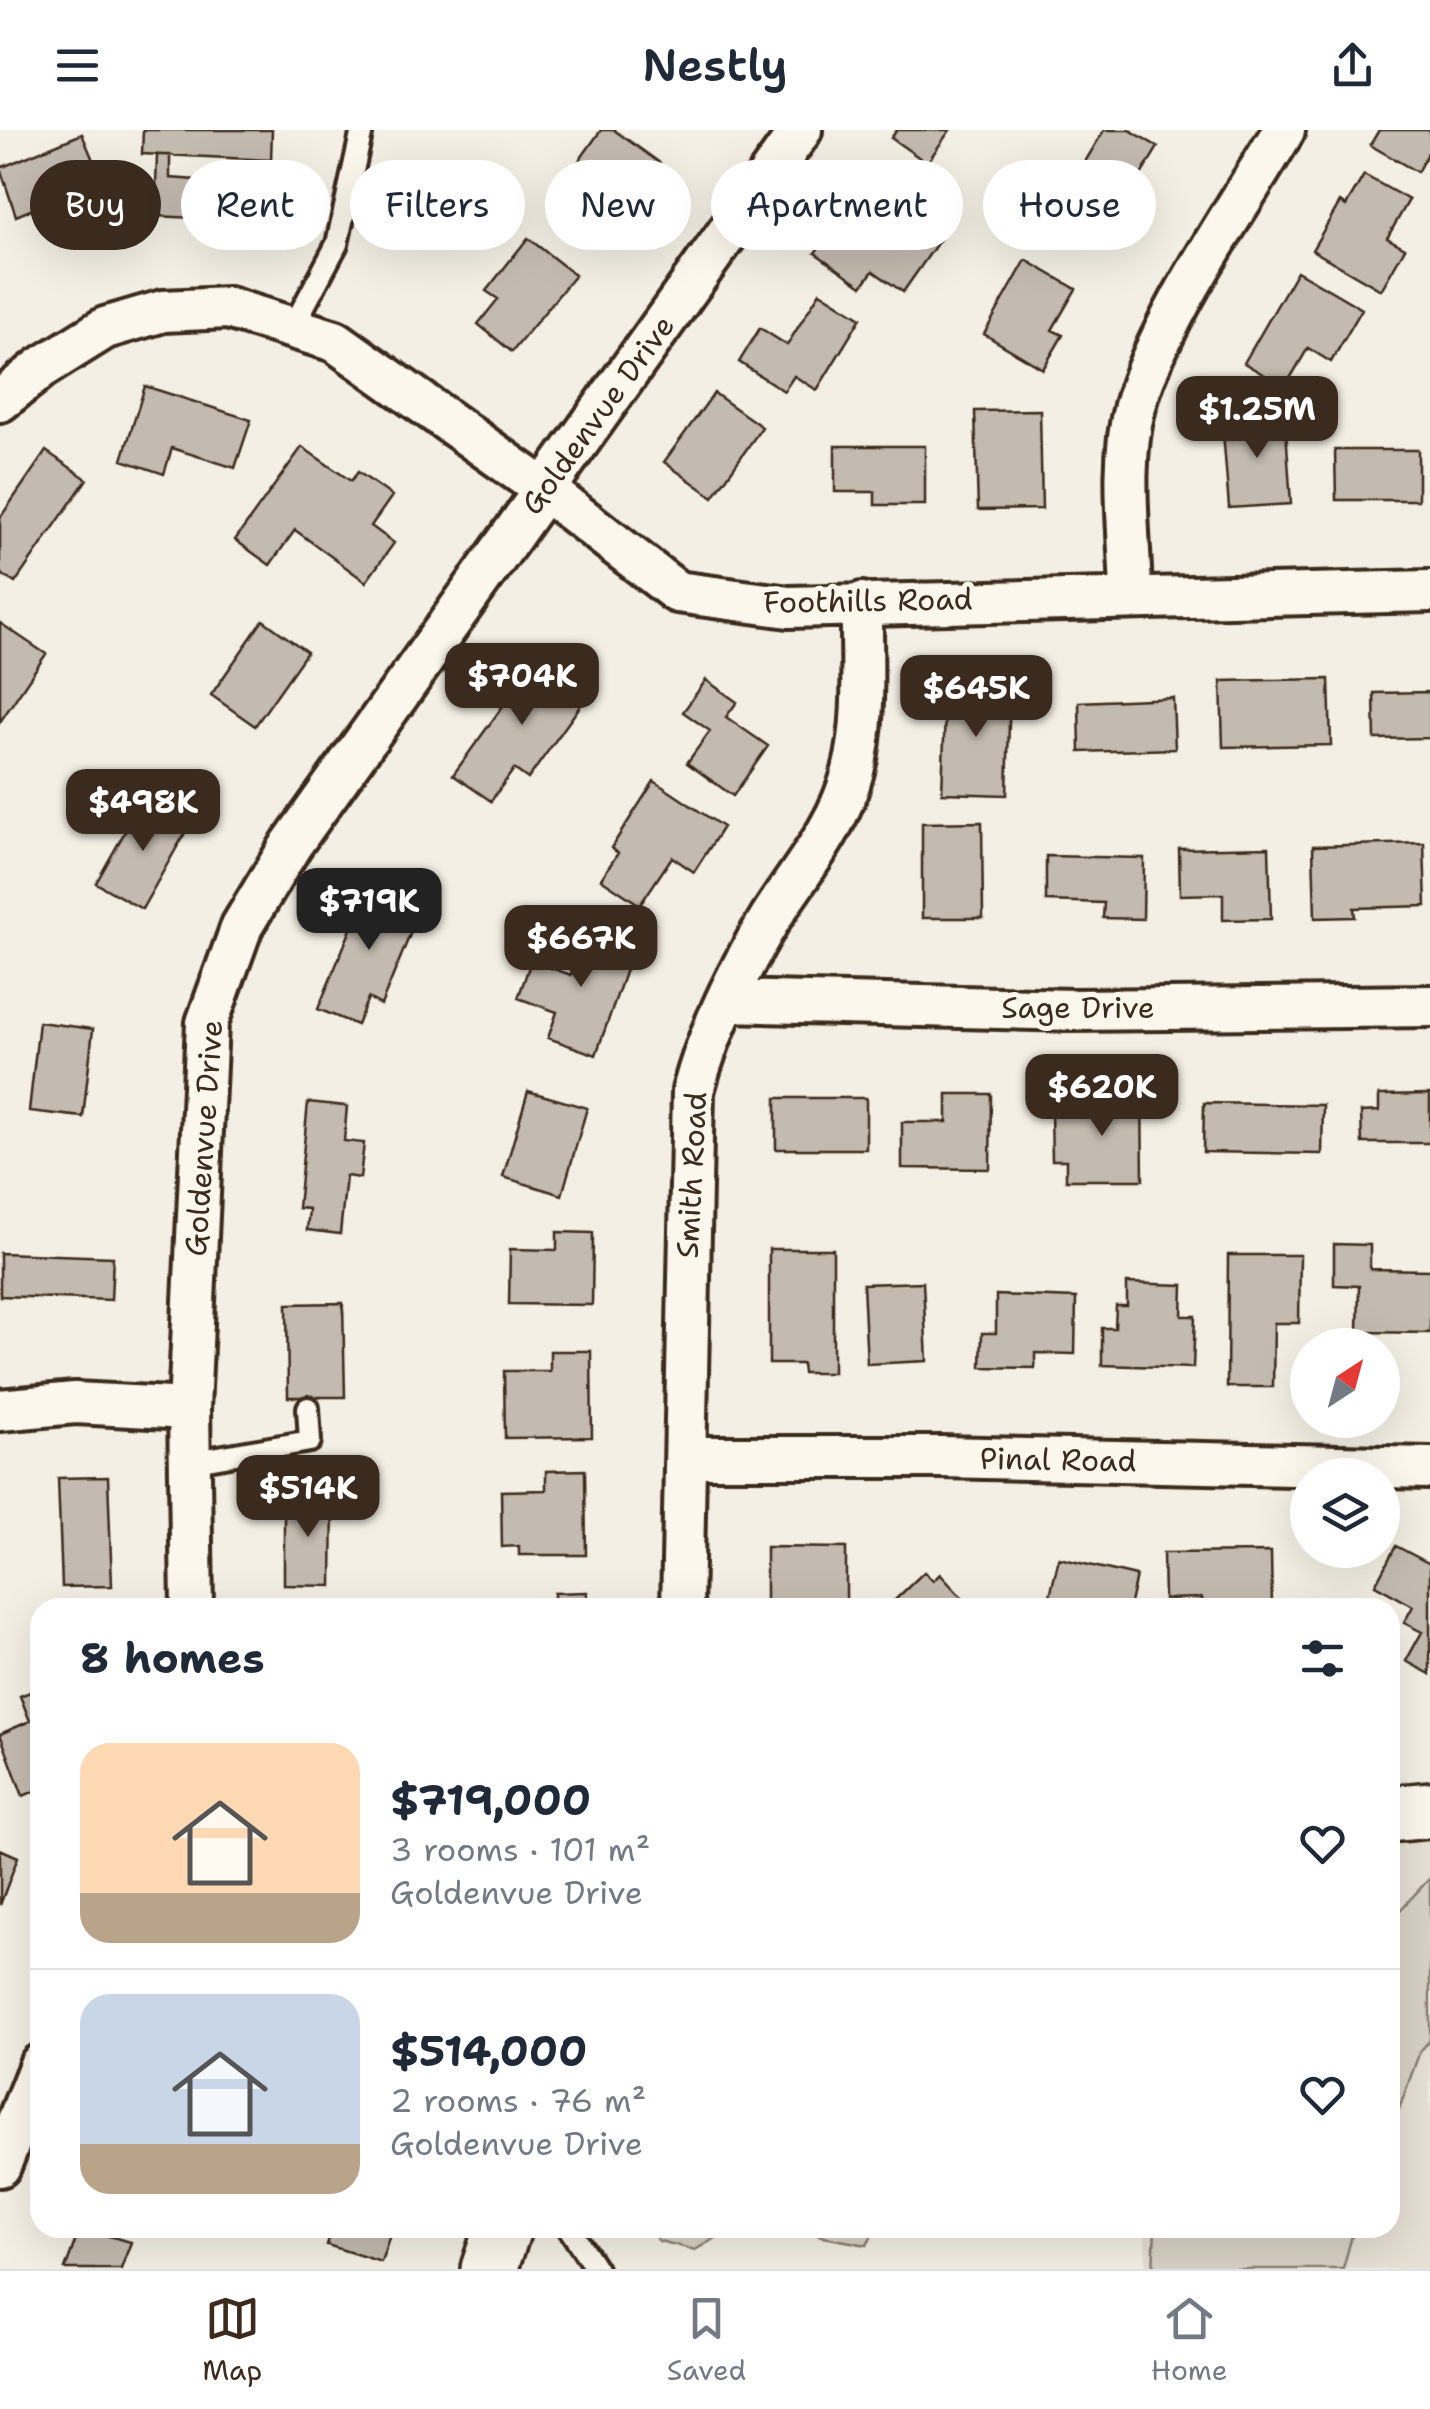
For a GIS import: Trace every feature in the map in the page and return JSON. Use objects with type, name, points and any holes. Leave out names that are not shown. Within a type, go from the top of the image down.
[{"type":"street","name":"Goldenvue Drive","points":[[192,1598],[189,1409],[207,1023],[242,926],[291,844],[802,130]]},
{"type":"street","points":[[1131,597],[1128,452],[1134,406],[1160,343],[1284,130]]},
{"type":"street","name":"Foothills Road","points":[[0,401],[41,368],[105,328],[163,311],[228,308],[335,340],[544,490],[676,592],[789,607],[1430,591]]},
{"type":"street","name":"Smith Road","points":[[682,1598],[693,1090],[708,1034],[770,918],[824,841],[853,771],[861,695],[862,603]]},
{"type":"street","name":"Sage Drive","points":[[727,1001],[1073,1010],[1430,1006]]},
{"type":"street","points":[[0,1410],[75,1403],[189,1409]]},
{"type":"street","name":"Pinal Road","points":[[686,1456],[941,1457],[1430,1468]]},
{"type":"street","points":[[1400,1813],[1430,1810]]},
{"type":"street","points":[[0,2166],[30,2090]]},
{"type":"street","points":[[489,2269],[500,2238]]},
{"type":"lane","points":[[294,325],[337,244],[362,130]]},
{"type":"lane","points":[[190,1462],[310,1441],[308,1408]]},
{"type":"lane","points":[[575,2238],[596,2269]]},
{"type":"shaded area","points":[[1430,1831],[1430,2269],[1146,2269],[1145,2238],[1400,2238],[1400,1834]]},
{"type":"shaded area","points":[[1430,1878],[1430,2040],[1420,2051],[1400,2106],[1400,1910]]},
{"type":"shaded area","points":[[657,2238],[716,2238],[695,2250]]},
{"type":"shaded area","points":[[829,2238],[871,2238],[867,2245]]},
{"type":"shaded area","points":[[1155,2238],[1351,2238],[1343,2269],[1153,2269]]},
{"type":"building","points":[[143,130],[272,130],[271,160],[142,154]]},
{"type":"building","points":[[601,130],[614,130],[656,160],[580,160]]},
{"type":"building","points":[[897,130],[950,130],[929,160],[923,160],[891,138]]},
{"type":"building","points":[[1104,130],[1130,130],[1158,147],[1150,160],[1086,160]]},
{"type":"building","points":[[1379,130],[1430,130],[1430,149],[1417,172],[1370,145]]},
{"type":"building","points":[[82,134],[93,160],[30,160],[30,210],[16,216],[0,168]]},
{"type":"building","points":[[157,155],[170,155],[170,178],[181,179],[181,217],[161,216],[161,160],[157,160]]},
{"type":"building","points":[[1364,175],[1409,200],[1387,238],[1405,248],[1381,290],[1312,250],[1340,202],[1346,206]]},
{"type":"building","points":[[528,238],[575,275],[512,352],[478,324],[498,299],[486,291],[518,250],[525,250]]},
{"type":"building","points":[[932,250],[903,292],[873,271],[862,286],[815,253]]},
{"type":"building","points":[[1026,260],[1076,289],[1052,330],[1063,335],[1043,369],[984,334]]},
{"type":"building","points":[[1297,271],[1362,309],[1331,362],[1308,348],[1285,387],[1244,363]]},
{"type":"building","points":[[820,292],[861,318],[817,390],[794,376],[784,391],[739,362],[760,328],[787,345]]},
{"type":"building","points":[[145,386],[251,420],[235,468],[172,448],[164,474],[122,460]]},
{"type":"building","points":[[714,393],[762,427],[713,497],[664,462]]},
{"type":"building","points":[[1040,410],[1042,509],[978,510],[975,411]]},
{"type":"building","points":[[1285,414],[1291,504],[1229,508],[1222,419]]},
{"type":"building","points":[[835,446],[925,446],[925,505],[875,505],[875,492],[835,492]]},
{"type":"building","points":[[302,447],[351,481],[358,472],[392,496],[371,526],[394,543],[366,582],[295,530],[270,565],[235,540]]},
{"type":"building","points":[[1335,450],[1418,450],[1418,500],[1336,500]]},
{"type":"building","points":[[46,451],[87,479],[15,583],[0,573],[0,518]]},
{"type":"building","points":[[263,620],[307,652],[255,726],[211,695]]},
{"type":"building","points":[[0,623],[46,654],[0,722]]},
{"type":"building","points":[[531,654],[588,695],[528,779],[514,769],[491,801],[453,775],[510,696],[504,692]]},
{"type":"building","points":[[1329,679],[1331,745],[1223,747],[1221,681]]},
{"type":"building","points":[[706,680],[737,702],[726,717],[768,746],[733,796],[687,763],[710,731],[683,712]]},
{"type":"building","points":[[946,684],[1010,686],[1007,795],[942,793]]},
{"type":"building","points":[[1430,692],[1430,738],[1375,739],[1374,693]]},
{"type":"building","points":[[1173,698],[1175,749],[1080,752],[1079,702]]},
{"type":"building","points":[[654,781],[723,827],[694,872],[672,857],[640,905],[601,879],[618,853],[611,848]]},
{"type":"building","points":[[144,798],[190,824],[142,909],[96,883]]},
{"type":"building","points":[[982,822],[983,918],[922,918],[922,823]]},
{"type":"building","points":[[1424,843],[1426,906],[1354,908],[1355,917],[1315,918],[1313,846]]},
{"type":"building","points":[[1269,847],[1271,919],[1223,920],[1223,894],[1180,895],[1179,849]]},
{"type":"building","points":[[1046,856],[1144,858],[1143,919],[1103,918],[1104,903],[1046,901]]},
{"type":"building","points":[[372,878],[414,895],[401,927],[411,932],[381,1005],[368,998],[357,1025],[318,1009]]},
{"type":"building","points":[[587,927],[635,944],[596,1055],[548,1038],[557,1012],[518,998],[531,961],[571,975]]},
{"type":"building","points":[[39,1022],[93,1029],[83,1117],[29,1111]]},
{"type":"building","points":[[528,1091],[587,1108],[562,1195],[503,1177]]},
{"type":"building","points":[[1091,1093],[1142,1093],[1143,1180],[1066,1180],[1066,1160],[1052,1160],[1051,1114],[1091,1114]]},
{"type":"building","points":[[947,1094],[991,1094],[990,1169],[902,1168],[902,1122],[947,1122]]},
{"type":"building","points":[[1430,1094],[1430,1143],[1362,1143],[1361,1112],[1379,1111],[1379,1095]]},
{"type":"building","points":[[776,1098],[866,1098],[866,1149],[776,1149]]},
{"type":"building","points":[[308,1102],[347,1106],[344,1141],[364,1143],[360,1178],[346,1176],[340,1234],[307,1230],[309,1209],[298,1208]]},
{"type":"building","points":[[1204,1103],[1323,1105],[1322,1154],[1203,1152]]},
{"type":"building","points":[[557,1232],[593,1233],[592,1305],[509,1304],[510,1249],[557,1250]]},
{"type":"building","points":[[1334,1244],[1370,1245],[1370,1269],[1430,1270],[1430,1333],[1358,1328],[1359,1286],[1334,1285]]},
{"type":"building","points":[[769,1249],[833,1249],[833,1373],[803,1373],[802,1364],[769,1364]]},
{"type":"building","points":[[0,1253],[113,1257],[111,1300],[0,1296]]},
{"type":"building","points":[[1228,1255],[1300,1255],[1299,1323],[1274,1323],[1273,1387],[1227,1387]]},
{"type":"building","points":[[923,1282],[927,1361],[867,1364],[863,1284]]},
{"type":"building","points":[[1127,1283],[1183,1285],[1182,1316],[1195,1316],[1193,1368],[1102,1365],[1102,1328],[1115,1328],[1116,1306],[1127,1306]]},
{"type":"building","points":[[996,1295],[1076,1298],[1075,1354],[1035,1353],[1035,1368],[981,1367],[982,1333],[996,1333]]},
{"type":"building","points":[[343,1303],[345,1397],[288,1397],[287,1304]]},
{"type":"building","points":[[550,1351],[591,1351],[592,1437],[505,1438],[504,1371],[550,1371]]},
{"type":"building","points":[[585,1470],[586,1555],[519,1555],[519,1546],[502,1547],[501,1491],[546,1490],[546,1471]]},
{"type":"building","points":[[108,1477],[112,1586],[62,1587],[58,1478]]},
{"type":"building","points":[[284,1494],[333,1494],[332,1586],[284,1585]]},
{"type":"building","points":[[766,1547],[846,1548],[846,1598],[766,1598]]},
{"type":"building","points":[[1400,1548],[1430,1564],[1430,1674],[1406,1661],[1422,1632],[1404,1623],[1413,1606],[1375,1585],[1384,1568],[1400,1568]]},
{"type":"building","points":[[1271,1552],[1272,1598],[1164,1598],[1163,1553]]},
{"type":"building","points":[[1059,1558],[1136,1576],[1131,1598],[1049,1598]]},
{"type":"building","points":[[924,1572],[933,1581],[940,1574],[962,1598],[897,1598]]},
{"type":"building","points":[[587,1592],[587,1598],[554,1598],[554,1593]]},
{"type":"building","points":[[30,1692],[30,1721],[20,1696]]},
{"type":"building","points":[[30,1721],[30,1793],[23,1796],[0,1734]]},
{"type":"building","points":[[0,1849],[18,1857],[0,1905]]},
{"type":"building","points":[[76,2238],[131,2242],[121,2269],[65,2269]]},
{"type":"building","points":[[329,2238],[389,2238],[381,2262],[327,2245]]}]
